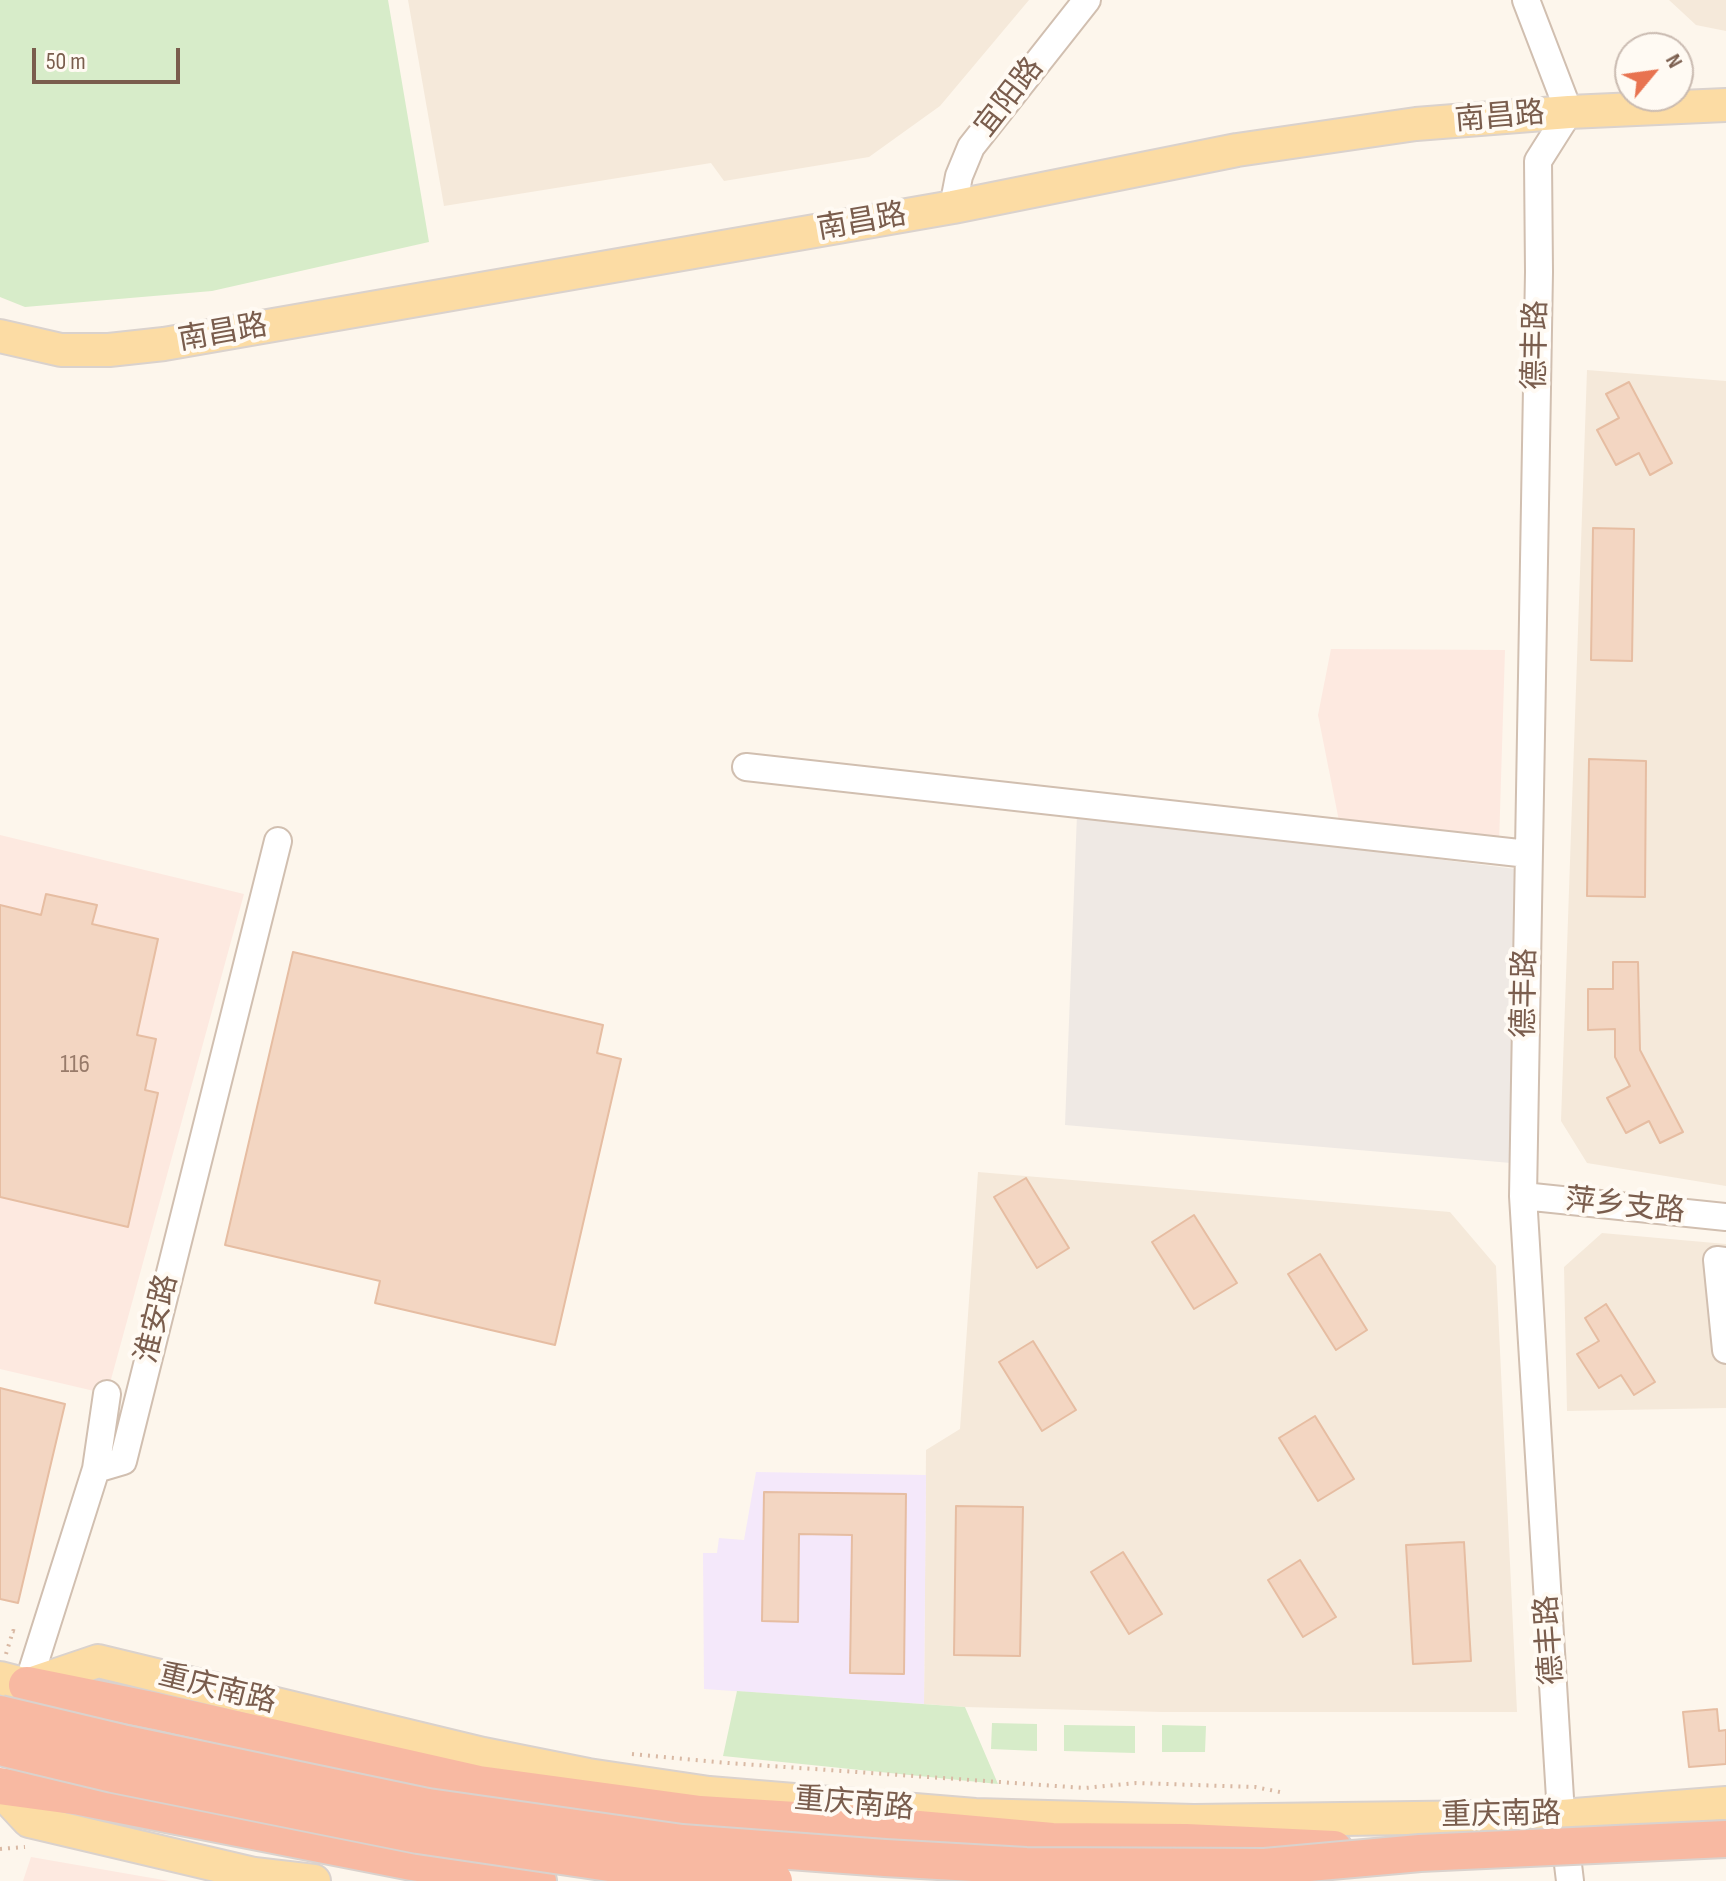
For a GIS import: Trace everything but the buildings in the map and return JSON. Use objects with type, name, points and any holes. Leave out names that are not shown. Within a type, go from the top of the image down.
[{"type":"highway","points":[[10,1676],[479,1784],[700,1814],[1052,1841],[1186,1842],[1420,1853]]},
{"type":"highway","points":[[0,1714],[122,1743],[428,1807],[682,1843],[885,1858],[1026,1866],[1265,1867],[1420,1853],[1726,1839]]},
{"type":"highway","points":[[0,1747],[113,1774],[418,1835],[678,1873],[774,1881]]},
{"type":"highway","points":[[0,1788],[80,1797],[412,1862],[538,1881]]},
{"type":"main road","name":"南昌路","points":[[0,336],[61,350],[109,350],[164,344],[953,207],[1237,150],[1416,124],[1569,112],[1726,105]]},
{"type":"main road","name":"重庆南路","points":[[10,1676],[98,1661],[483,1754],[588,1775],[709,1793],[975,1815],[1194,1821],[1562,1816],[1726,1803]]},
{"type":"main road","points":[[0,1788],[29,1821],[254,1874],[314,1881]]},
{"type":"street","name":"宜阳路","points":[[953,207],[959,176],[971,147],[1087,0]]},
{"type":"street","points":[[1526,0],[1569,112]]},
{"type":"street","name":"德丰路","points":[[1569,112],[1538,161],[1539,272],[1523,1196],[1562,1816],[1570,1881]]},
{"type":"street","points":[[746,767],[1528,854]]},
{"type":"street","name":"淮安路","points":[[96,1469],[123,1461],[278,841]]},
{"type":"street","name":"萍乡支路","points":[[1523,1196],[1726,1217]]},
{"type":"street","points":[[1726,1261],[1717,1260],[1726,1350]]},
{"type":"street","points":[[0,1772],[10,1676],[42,1637],[96,1469],[107,1394]]},
{"type":"path","points":[[10,1676],[13,1631],[42,1637]]},
{"type":"path","points":[[633,1754],[1085,1788],[1136,1783],[1255,1787],[1286,1793]]},
{"type":"shaded area","points":[[408,0],[1029,0],[940,106],[869,157],[724,181],[711,163],[444,206]]},
{"type":"shaded area","points":[[1669,0],[1726,0],[1726,31],[1696,25]]},
{"type":"shaded area","points":[[1587,370],[1726,381],[1726,1186],[1587,1163],[1561,1121]]},
{"type":"shaded area","points":[[1331,649],[1505,650],[1499,844],[1339,821],[1318,715]]},
{"type":"shaded area","points":[[1077,814],[1516,869],[1511,1163],[1065,1125]]},
{"type":"shaded area","points":[[0,835],[244,894],[107,1394],[0,1369]]},
{"type":"shaded area","points":[[978,1172],[1450,1212],[1496,1266],[1517,1712],[1162,1712],[924,1704],[926,1450],[960,1429]]},
{"type":"shaded area","points":[[1602,1233],[1726,1244],[1726,1408],[1567,1411],[1564,1267]]},
{"type":"shaded area","points":[[756,1472],[926,1475],[924,1704],[704,1689],[703,1553],[717,1553],[719,1538],[744,1540]]},
{"type":"shaded area","points":[[31,1857],[169,1881],[23,1881]]},
{"type":"green space","points":[[0,0],[388,0],[429,242],[212,291],[25,307],[0,297]]},
{"type":"green space","points":[[737,1691],[965,1707],[998,1784],[723,1756]]},
{"type":"green space","points":[[992,1723],[1037,1724],[1037,1751],[991,1749]]},
{"type":"green space","points":[[1064,1725],[1135,1726],[1135,1753],[1064,1751]]},
{"type":"green space","points":[[1162,1725],[1206,1726],[1205,1752],[1162,1752]]}]
